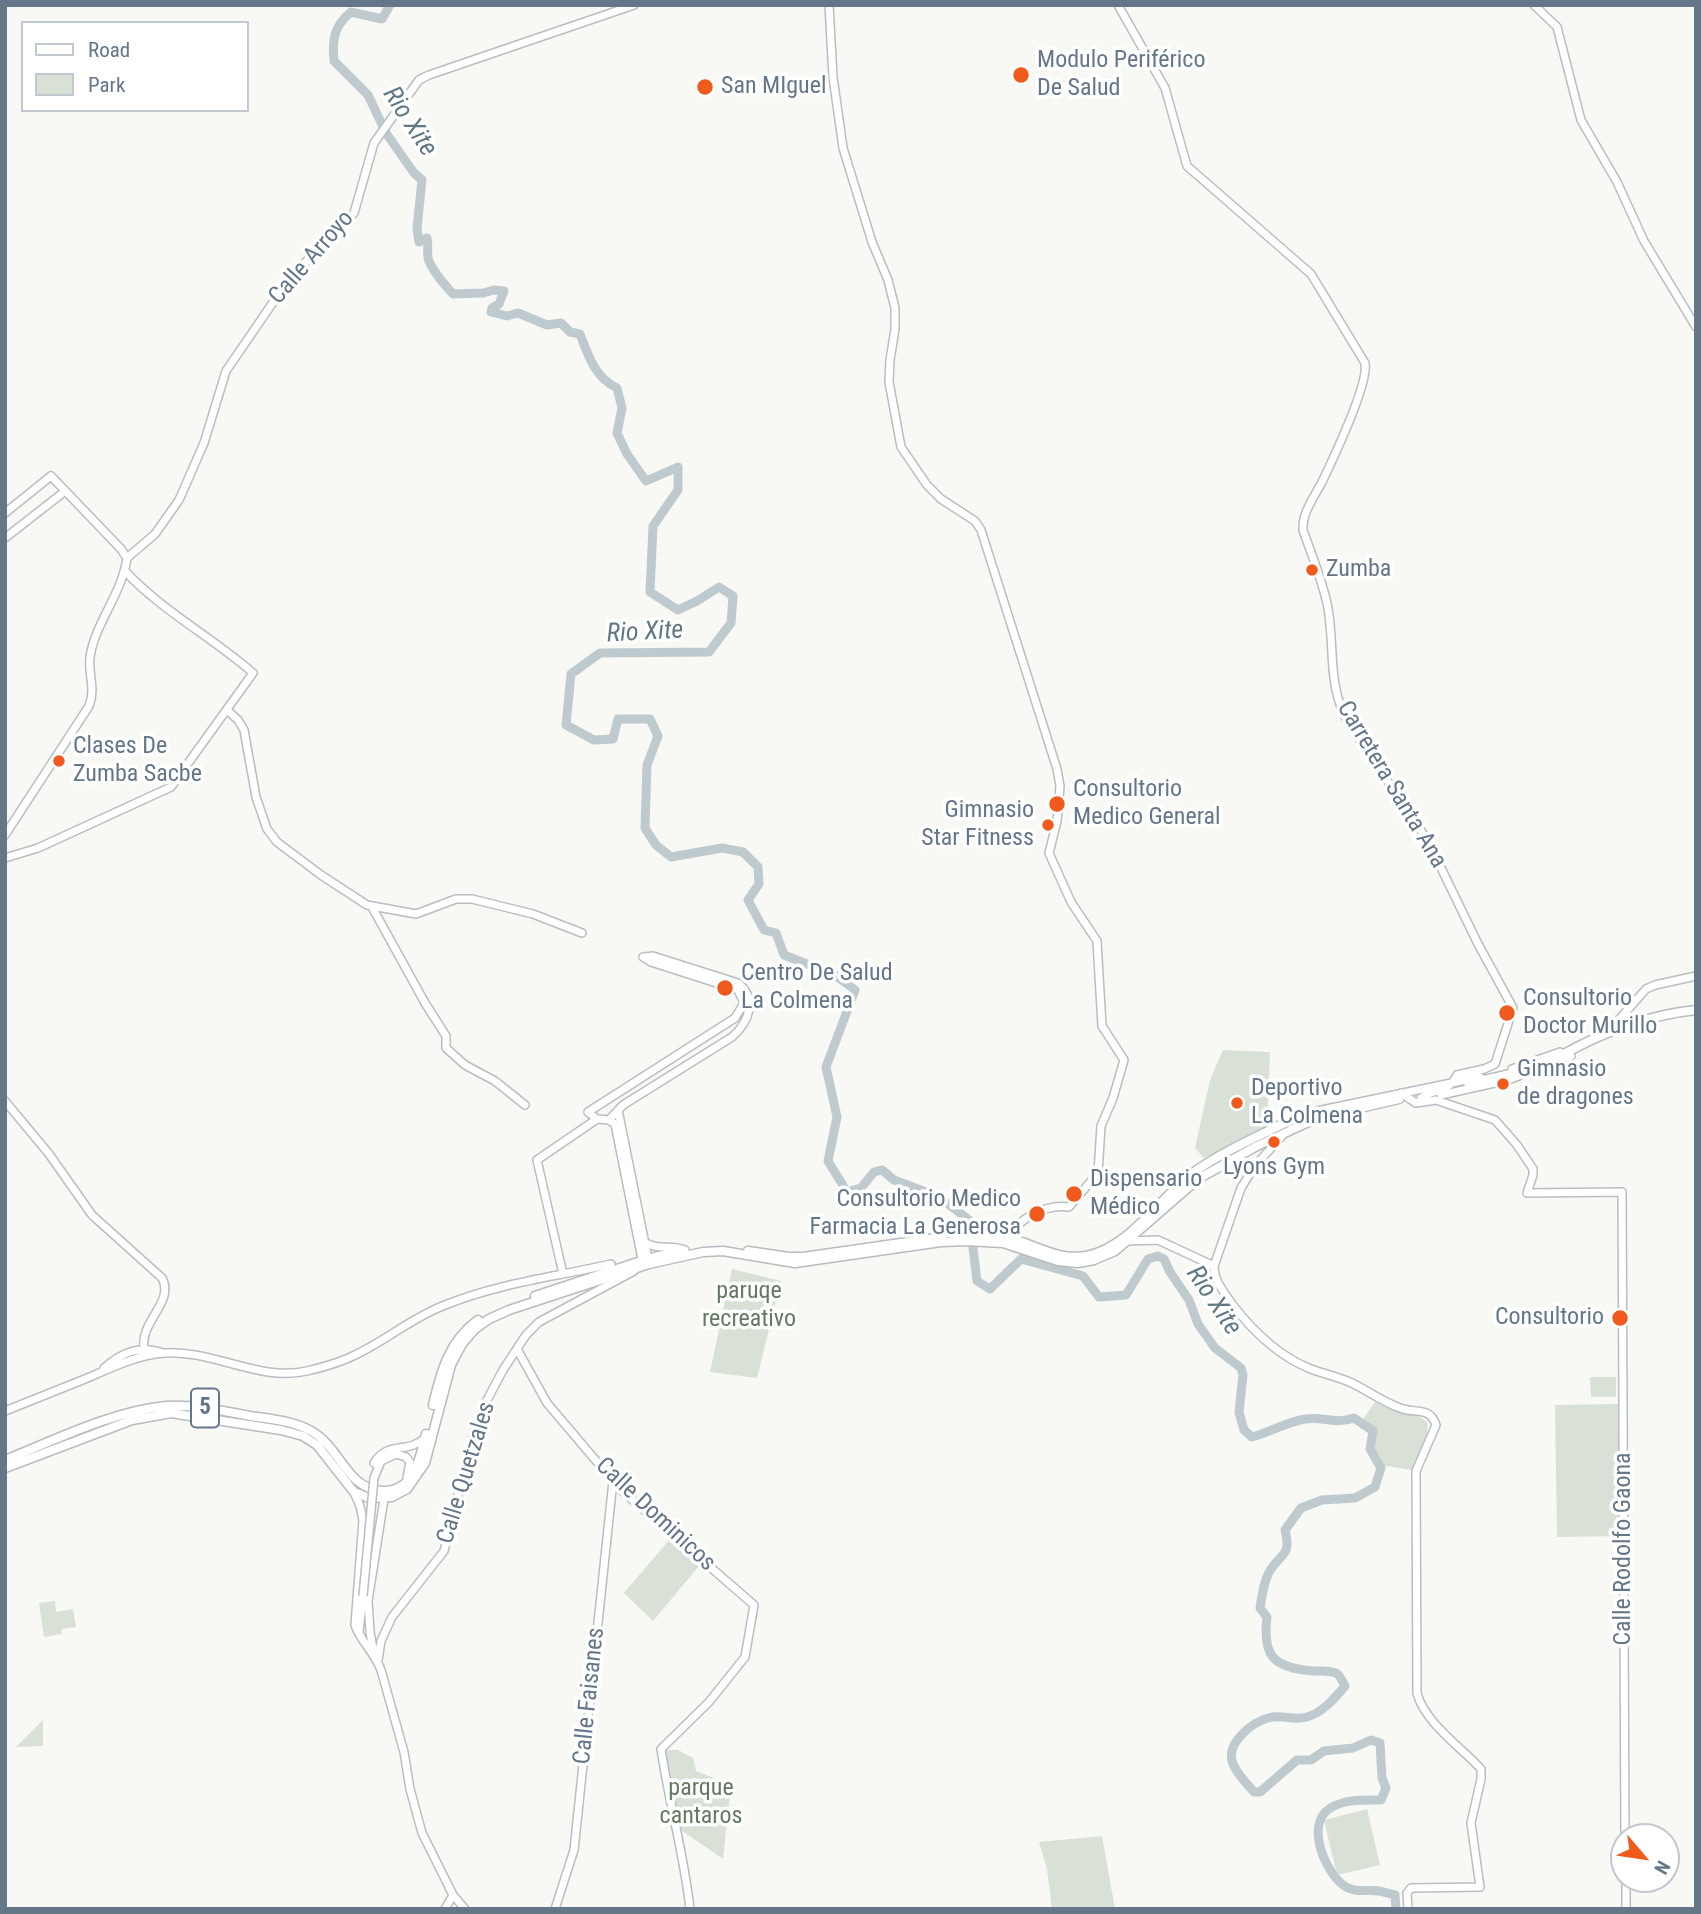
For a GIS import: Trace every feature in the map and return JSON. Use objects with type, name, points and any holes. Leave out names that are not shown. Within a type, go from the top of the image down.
[{"type":"main road","points":[[1570,1053],[1615,1029],[1651,1017],[1696,1013]]},
{"type":"main road","points":[[1466,1086],[1519,1073],[1634,1027],[1696,1013]]},
{"type":"main road","points":[[354,1492],[369,1498],[384,1499],[401,1494],[421,1472],[451,1365],[462,1343],[489,1319],[509,1310],[685,1250],[730,1247],[776,1256],[803,1257],[966,1235],[1004,1240],[1065,1256],[1087,1255],[1115,1243],[1182,1182],[1205,1165],[1247,1142],[1309,1118],[1400,1097]]},
{"type":"main road","points":[[398,1488],[407,1482],[415,1471],[448,1353],[466,1329],[505,1306],[592,1276],[703,1252],[723,1251],[782,1263],[795,1263],[941,1242],[1004,1240],[1049,1259],[1078,1263],[1106,1256],[1128,1241],[1198,1179],[1309,1118]]},
{"type":"main road","name":"5","points":[[5,1460],[122,1416],[163,1406],[202,1407],[290,1422],[308,1429],[327,1443],[358,1484],[371,1490],[398,1488]]},
{"type":"main road","name":"5","points":[[5,1468],[132,1420],[163,1413],[202,1416],[303,1436],[313,1441],[354,1492]]},
{"type":"street","points":[[829,5],[833,77],[843,148],[895,308],[889,382],[901,447],[927,485],[954,508],[975,521],[981,530],[1058,769],[1058,821],[1049,853],[1071,902],[1097,942],[1102,1026],[1124,1060],[1113,1098],[1101,1126],[1098,1173],[1069,1207],[1044,1208],[1004,1240]]},
{"type":"street","name":"Carretera Santa Ana","points":[[1118,5],[1165,88],[1186,166],[1311,274],[1365,363],[1364,380],[1323,480],[1303,520],[1303,530],[1327,604],[1335,694],[1340,710],[1428,841],[1512,1005],[1512,1014],[1495,1064],[1457,1075],[1454,1083]]},
{"type":"street","points":[[1534,5],[1557,27],[1581,120],[1617,181],[1653,256],[1696,327]]},
{"type":"street","name":"Calle Arroyo","points":[[127,558],[155,534],[179,500],[204,443],[226,371],[289,279],[354,213],[374,143],[422,78],[630,7]]},
{"type":"street","points":[[5,513],[51,476],[127,558],[125,571],[91,652],[93,696],[89,706],[5,835]]},
{"type":"street","points":[[5,538],[64,492]]},
{"type":"street","points":[[20,502],[32,516]]},
{"type":"street","points":[[5,858],[38,848],[171,787],[253,673],[214,640],[150,595],[125,571]]},
{"type":"street","points":[[228,710],[242,726],[259,810],[267,829],[277,842],[321,875],[372,907],[416,914],[456,899],[472,899],[533,914],[582,933]]},
{"type":"street","points":[[372,907],[446,1036],[446,1048],[465,1065],[495,1081],[525,1105]]},
{"type":"street","points":[[609,1120],[618,1110],[739,1031],[750,1010],[746,989],[738,983],[653,956],[643,957],[738,990],[743,999],[743,1008],[735,1018],[587,1112],[597,1119],[609,1120],[615,1124],[644,1263]]},
{"type":"street","points":[[1615,1029],[1616,1023],[1646,989],[1696,976]]},
{"type":"street","points":[[1400,1097],[1414,1091],[1570,1053]]},
{"type":"street","points":[[1454,1083],[1466,1086]]},
{"type":"street","points":[[1421,1098],[1454,1083]]},
{"type":"street","points":[[1309,1118],[1421,1098],[1466,1086]]},
{"type":"street","points":[[1411,1100],[1414,1091]]},
{"type":"street","points":[[1400,1097],[1411,1100]]},
{"type":"street","name":"Calle Rodolfo Gaona","points":[[1411,1100],[1416,1103],[1437,1100],[1482,1113],[1499,1122],[1533,1169],[1534,1175],[1527,1194],[1622,1192],[1625,1823]]},
{"type":"street","points":[[5,1101],[49,1154],[92,1215],[166,1284],[165,1296],[145,1333],[144,1348]]},
{"type":"street","points":[[618,1110],[644,1242],[644,1263]]},
{"type":"street","points":[[564,1274],[537,1160],[597,1119]]},
{"type":"street","points":[[1285,1132],[1248,1175],[1238,1196],[1214,1268],[1219,1285],[1235,1307],[1282,1354],[1308,1368],[1350,1382],[1401,1409],[1426,1412],[1434,1419],[1435,1430],[1416,1471],[1417,1693],[1424,1707],[1455,1746],[1481,1769],[1481,1779],[1471,1815],[1479,1887],[1408,1890],[1408,1909]]},
{"type":"street","points":[[1128,1241],[1158,1240],[1214,1268]]},
{"type":"street","points":[[644,1242],[656,1247],[676,1246],[685,1250]]},
{"type":"street","name":"Calle Quetzales","points":[[376,1657],[381,1641],[402,1602],[444,1552],[475,1428],[486,1402],[517,1349],[539,1322],[644,1263]]},
{"type":"street","points":[[98,1374],[123,1354],[144,1348],[164,1353],[205,1355],[273,1373],[303,1372],[358,1354],[411,1320],[447,1304],[520,1281],[611,1264],[592,1276]]},
{"type":"street","name":"Calle Dominicos","points":[[517,1349],[547,1403],[613,1481],[754,1605],[745,1657],[709,1702],[660,1749],[678,1828],[690,1909]]},
{"type":"street","points":[[5,1411],[125,1361],[164,1353]]},
{"type":"street","points":[[359,1636],[375,1462],[379,1455],[393,1449],[409,1448],[425,1438]]},
{"type":"street","points":[[374,1478],[378,1465],[392,1454],[402,1455],[410,1462],[409,1475],[398,1488]]},
{"type":"street","name":"Calle Faisanes","points":[[555,1909],[573,1850],[613,1481]]},
{"type":"street","points":[[354,1492],[363,1520],[354,1618],[359,1636],[376,1657]]},
{"type":"street","points":[[370,1632],[368,1601],[384,1499]]},
{"type":"street","points":[[363,1520],[370,1512],[380,1519]]},
{"type":"street","points":[[362,1607],[404,1752],[415,1812],[422,1833],[453,1895],[464,1909]]},
{"type":"street","points":[[372,1642],[381,1641]]},
{"type":"street","points":[[445,1909],[453,1895]]},
{"type":"green space","name":"Deportivo La Colmena","points":[[1223,1050],[1270,1052],[1267,1128],[1204,1158],[1195,1148],[1210,1080]]},
{"type":"green space","name":"paruqe recreativo","points":[[732,1269],[781,1281],[757,1378],[710,1372]]},
{"type":"green space","points":[[1590,1377],[1616,1377],[1616,1397],[1591,1397]]},
{"type":"green space","points":[[1375,1402],[1427,1422],[1425,1440],[1412,1470],[1380,1465],[1377,1460],[1373,1448],[1374,1430],[1362,1421]]},
{"type":"green space","points":[[1619,1404],[1620,1536],[1557,1537],[1555,1405]]},
{"type":"green space","points":[[670,1539],[699,1566],[653,1621],[624,1593]]},
{"type":"green space","points":[[55,1601],[56,1612],[73,1609],[76,1627],[62,1629],[62,1634],[44,1637],[39,1603]]},
{"type":"green space","points":[[43,1720],[43,1746],[16,1747]]},
{"type":"green space","name":"parque cantaros","points":[[662,1750],[678,1750],[693,1758],[696,1771],[731,1785],[723,1859],[678,1828]]},
{"type":"green space","points":[[1367,1809],[1380,1865],[1337,1875],[1324,1820]]},
{"type":"green space","points":[[1102,1836],[1115,1909],[1052,1909],[1047,1869],[1039,1842]]},
{"type":"waterway","name":"Rio Xite","points":[[390,5],[382,19],[351,12],[345,17],[335,34],[334,61],[368,95],[386,133],[422,180],[417,228],[419,242],[427,238],[428,258],[434,270],[453,294],[504,291],[499,304],[492,308],[491,312],[507,316],[518,313],[547,325],[561,323],[570,332],[580,334],[589,358],[598,372],[617,388],[622,408],[617,433],[627,454],[646,481],[678,467],[678,490],[653,526],[650,592],[678,610],[719,587],[733,596],[731,623],[709,652],[600,653],[571,674],[566,725],[594,740],[613,739],[618,719],[650,719],[658,736],[647,765],[645,828],[656,845],[671,857],[722,848],[743,852],[758,867],[759,884],[748,900],[764,930],[776,933],[784,955],[835,975],[855,990],[826,1067],[837,1117],[828,1161],[847,1192],[861,1188],[874,1172],[882,1170],[894,1180],[939,1197],[969,1220],[970,1226]]},
{"type":"waterway","name":"Rio Xite","points":[[973,1248],[977,1281],[990,1289],[1021,1259],[1083,1276],[1099,1297],[1126,1295],[1148,1259],[1158,1256],[1164,1259],[1189,1300],[1198,1324],[1215,1348],[1241,1368],[1243,1375],[1239,1412],[1244,1430],[1252,1437],[1292,1422],[1312,1418],[1341,1421],[1354,1418],[1373,1431],[1370,1449],[1381,1468],[1375,1487],[1355,1498],[1322,1500],[1301,1508],[1285,1530],[1285,1553],[1269,1573],[1260,1608],[1267,1617],[1267,1642],[1274,1658],[1289,1667],[1334,1672],[1345,1686],[1313,1715],[1297,1718],[1273,1717],[1255,1724],[1237,1740],[1231,1754],[1238,1774],[1254,1792],[1260,1792],[1297,1760],[1311,1760],[1324,1751],[1353,1748],[1371,1740],[1380,1743],[1382,1778],[1386,1788],[1381,1800],[1351,1801],[1334,1806],[1325,1813],[1318,1833],[1329,1868],[1343,1885],[1356,1890],[1395,1895],[1396,1909]]},
{"type":"tunnel","points":[[1443,1090],[1469,1085]]},
{"type":"place","name":"Modulo Periférico De Salud","points":[[1021,75]]},
{"type":"place","name":"San MIguel","points":[[705,87]]},
{"type":"place","name":"Zumba","points":[[1312,570]]},
{"type":"place","name":"Clases De Zumba Sacbe","points":[[59,761]]},
{"type":"place","name":"Consultorio Medico General","points":[[1057,804]]},
{"type":"place","name":"Gimnasio Star Fitness","points":[[1048,825]]},
{"type":"place","name":"Centro De Salud La Colmena","points":[[725,988]]},
{"type":"place","name":"Consultorio Doctor Murillo","points":[[1507,1013]]},
{"type":"place","name":"Gimnasio de dragones","points":[[1503,1084]]},
{"type":"place","name":"Deportivo La Colmena","points":[[1237,1103]]},
{"type":"place","name":"Lyons Gym","points":[[1274,1142]]},
{"type":"place","name":"Dispensario Médico","points":[[1074,1194]]},
{"type":"place","name":"Consultorio Medico Farmacia La Generosa","points":[[1037,1214]]},
{"type":"place","name":"Consultorio","points":[[1620,1318]]}]
